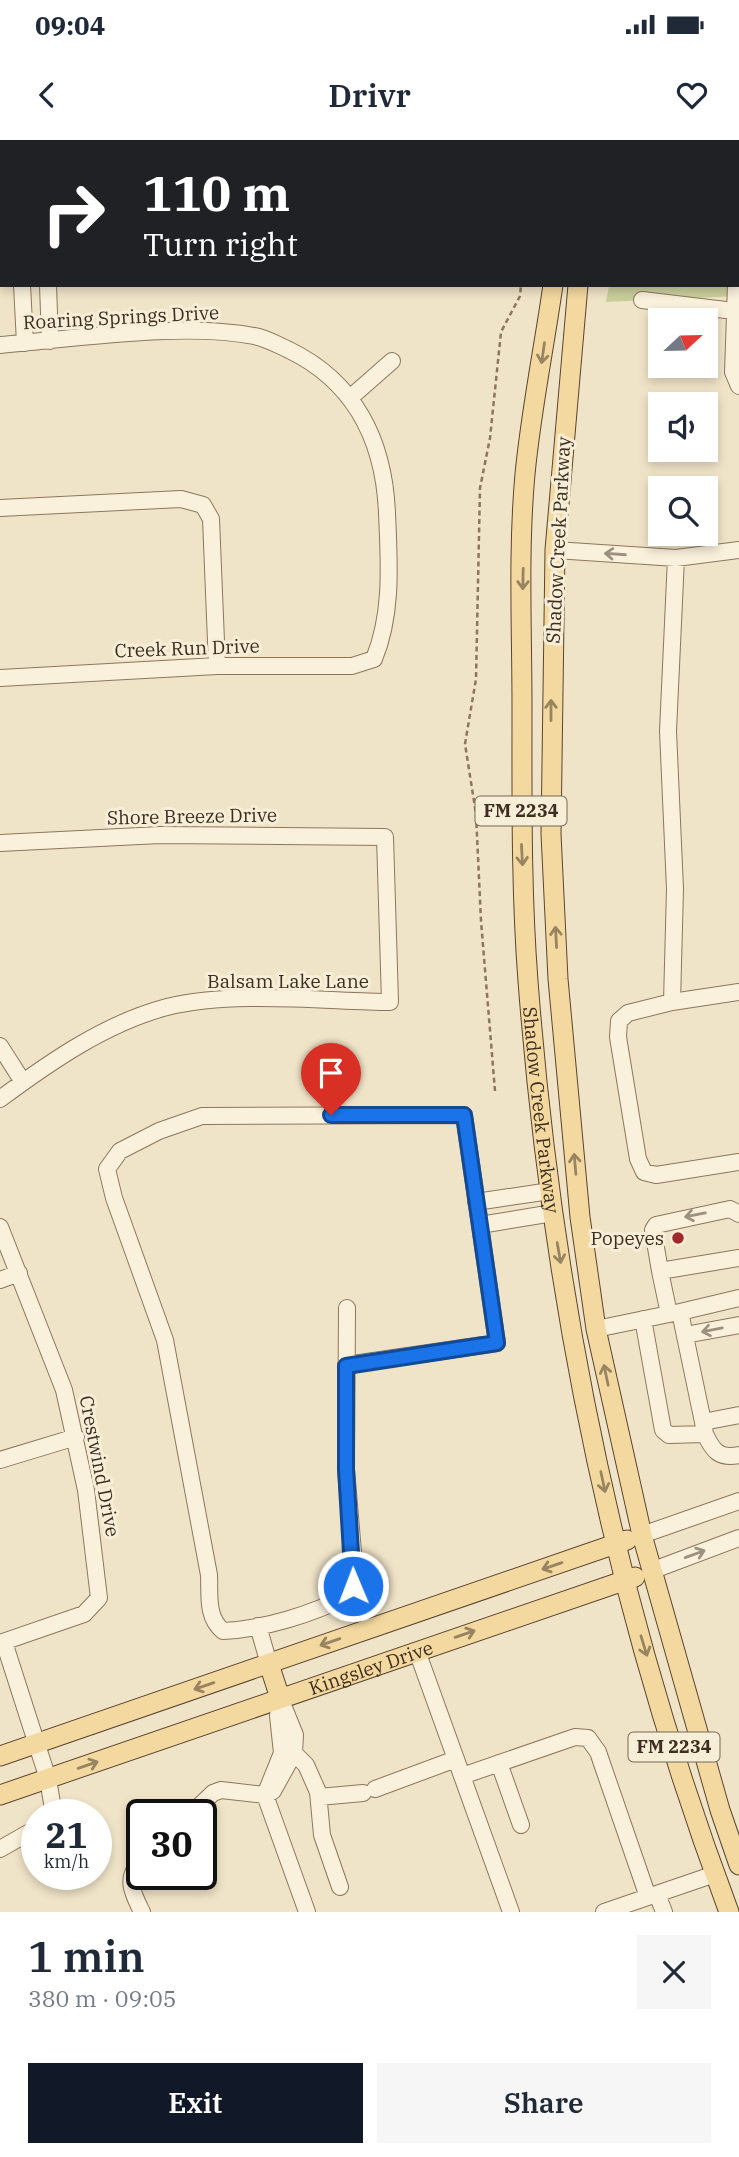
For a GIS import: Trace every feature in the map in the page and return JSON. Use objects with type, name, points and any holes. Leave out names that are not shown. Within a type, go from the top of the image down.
[{"type":"main road","name":"Shadow Creek Parkway","points":[[553,287],[525,475],[522,794],[528,979],[550,1191],[575,1347],[624,1581],[685,1786],[729,1912]]},
{"type":"main road","name":"Shadow Creek Parkway","points":[[578,287],[555,550],[551,834],[558,979],[580,1217],[596,1329],[642,1535],[739,1865]]},
{"type":"main road","name":"Kingsley Drive","points":[[0,1756],[642,1535]]},
{"type":"main road","name":"Kingsley Drive","points":[[0,1795],[651,1571]]},
{"type":"main road","points":[[269,1664],[280,1698]]},
{"type":"street","points":[[22,287],[25,343]]},
{"type":"street","points":[[48,287],[50,341]]},
{"type":"street","points":[[736,287],[733,372],[739,386]]},
{"type":"street","points":[[642,300],[734,311]]},
{"type":"street","name":"Roaring Springs Drive","points":[[0,345],[205,332],[257,336],[302,356],[351,397]]},
{"type":"street","points":[[351,397],[392,361]]},
{"type":"street","name":"Creek Run Drive","points":[[0,678],[216,666],[352,666],[374,659],[384,637],[389,584],[386,492],[377,446],[351,397]]},
{"type":"street","points":[[0,508],[181,499],[203,505],[211,519],[216,666]]},
{"type":"street","points":[[555,550],[676,558],[739,550]]},
{"type":"street","points":[[672,1002],[675,889],[668,731],[676,558]]},
{"type":"street","name":"Shore Breeze Drive","points":[[0,843],[160,835],[385,836],[390,1002]]},
{"type":"street","points":[[739,992],[672,1002],[628,1013],[619,1021],[618,1037],[638,1159],[644,1172],[656,1175],[739,1162]]},
{"type":"street","name":"Balsam Lake Lane","points":[[0,1099],[101,1034],[168,1007],[214,1000],[390,1002]]},
{"type":"street","points":[[0,1046],[23,1082]]},
{"type":"street","points":[[346,1366],[497,1343],[464,1115],[202,1116],[159,1132],[120,1151],[107,1169],[114,1198],[165,1340],[209,1575],[214,1624],[223,1632],[258,1626],[329,1606],[350,1595],[354,1564],[346,1469],[346,1366],[347,1308]]},
{"type":"street","points":[[476,1202],[550,1191]]},
{"type":"street","points":[[739,1214],[730,1209],[664,1221],[653,1230],[660,1271],[674,1313],[685,1335],[703,1423],[713,1451],[722,1456],[739,1455]]},
{"type":"street","points":[[480,1225],[553,1213]]},
{"type":"street","name":"Crestwind Drive","points":[[0,1227],[64,1390],[76,1437],[99,1598],[85,1614],[2,1642]]},
{"type":"street","points":[[660,1271],[739,1258]]},
{"type":"street","points":[[0,1280],[19,1273]]},
{"type":"street","points":[[596,1329],[739,1298]]},
{"type":"street","points":[[643,1319],[663,1430],[668,1435],[739,1415]]},
{"type":"street","points":[[685,1335],[739,1325]]},
{"type":"street","points":[[703,1423],[739,1405]]},
{"type":"street","points":[[0,1460],[76,1437]]},
{"type":"street","name":"Kingsley Drive","points":[[642,1535],[739,1501]]},
{"type":"street","name":"Kingsley Drive","points":[[651,1571],[739,1538]]},
{"type":"street","points":[[258,1626],[269,1664]]},
{"type":"street","points":[[2,1642],[37,1743],[51,1799]]},
{"type":"street","points":[[417,1651],[511,1912]]},
{"type":"street","points":[[207,1799],[220,1790],[265,1795],[273,1791],[295,1735],[280,1698]]},
{"type":"street","points":[[462,1776],[575,1737],[589,1738],[598,1752],[653,1895],[664,1912]]},
{"type":"street","points":[[288,1753],[306,1765],[319,1797],[322,1835],[340,1887]]},
{"type":"street","points":[[319,1797],[369,1791],[456,1759]]},
{"type":"street","points":[[499,1763],[522,1825]]},
{"type":"street","points":[[265,1795],[307,1912]]},
{"type":"street","points":[[0,1849],[21,1837]]},
{"type":"street","points":[[604,1912],[715,1874]]},
{"type":"street","points":[[133,1890],[142,1912]]},
{"type":"path","points":[[495,1091],[481,921],[476,814],[465,744],[476,679],[480,488],[489,438],[501,332],[520,296],[522,287]]},
{"type":"green space","points":[[609,287],[739,287],[739,296],[606,302]]},
{"type":"place","name":"Popeyes","points":[[678,1238]]},
{"type":"route","points":[[331,1115],[464,1115],[497,1343],[346,1366],[346,1469],[354,1564],[353,1586]]}]
